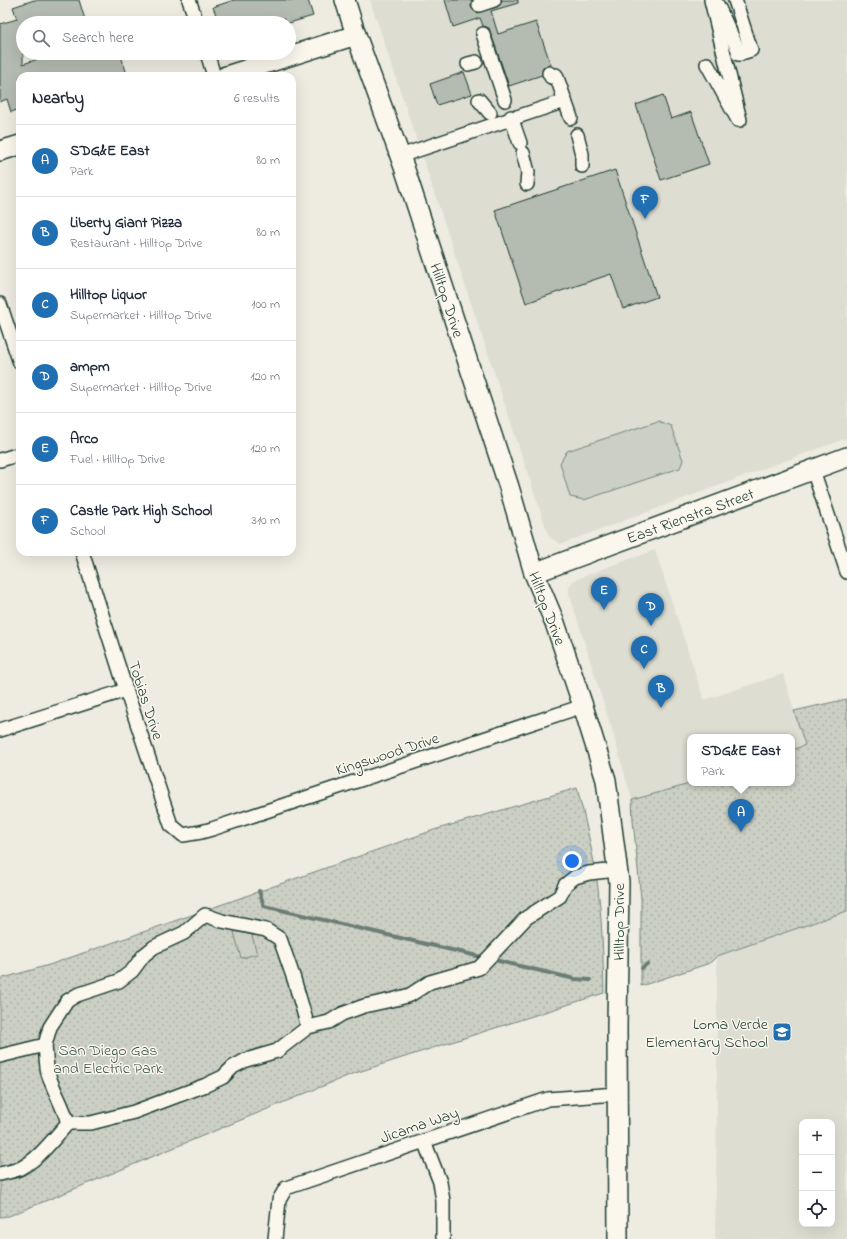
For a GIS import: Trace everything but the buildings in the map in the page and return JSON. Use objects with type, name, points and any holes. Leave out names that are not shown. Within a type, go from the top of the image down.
[{"type":"main road","name":"Hilltop Drive","points":[[345,0],[356,35],[400,156],[507,480],[534,573],[555,624],[606,780],[619,882],[618,1239]]},
{"type":"main road","points":[[296,54],[356,35]]},
{"type":"main road","points":[[239,72],[277,60]]},
{"type":"main road","points":[[0,151],[16,146]]},
{"type":"main road","name":"East Rienstra Street","points":[[534,573],[847,457]]},
{"type":"street","points":[[189,0],[195,16]]},
{"type":"street","points":[[477,2],[494,0]]},
{"type":"street","points":[[710,0],[731,56]]},
{"type":"street","points":[[707,64],[738,120],[740,120],[731,56],[715,0]]},
{"type":"street","points":[[731,56],[751,50],[735,0]]},
{"type":"street","points":[[483,34],[480,60],[505,93]]},
{"type":"street","points":[[209,60],[213,72]]},
{"type":"street","points":[[549,73],[551,77],[556,75],[571,118]]},
{"type":"street","points":[[479,100],[490,113]]},
{"type":"street","points":[[400,156],[566,101]]},
{"type":"street","points":[[511,118],[528,172],[528,184]]},
{"type":"street","points":[[577,135],[582,154],[582,166]]},
{"type":"street","points":[[0,304],[16,351]]},
{"type":"street","points":[[0,460],[16,455]]},
{"type":"street","points":[[814,470],[847,572]]},
{"type":"street","name":"Tobias Drive","points":[[83,556],[171,825],[183,835],[201,832]]},
{"type":"street","points":[[0,730],[126,690]]},
{"type":"street","name":"Kingswood Drive","points":[[201,832],[583,706]]},
{"type":"street","points":[[0,1174],[20,1168],[30,1162],[68,1123],[91,1123],[134,1112],[206,1085],[223,1077],[233,1067],[246,1060],[277,1051],[308,1028],[329,1022],[342,1014],[364,1006],[410,995],[430,982],[479,968],[526,918],[560,896],[565,885],[575,877],[589,873],[617,870]]},
{"type":"street","points":[[68,1123],[48,1071],[45,1045],[50,1027],[67,1001],[77,995],[119,981],[132,971],[144,955],[154,947],[184,932],[205,915],[222,921],[266,930],[280,939],[294,979],[308,1028]]},
{"type":"street","points":[[0,1056],[45,1045]]},
{"type":"street","name":"Jicama Way","points":[[275,1239],[279,1200],[286,1188],[548,1099],[618,1094]]},
{"type":"street","points":[[424,1141],[440,1182],[443,1201],[443,1239]]},
{"type":"shaded area","points":[[370,0],[847,0],[847,438],[561,544],[549,537]]},
{"type":"shaded area","points":[[655,550],[704,700],[783,674],[805,746],[795,749],[795,734],[687,734],[687,785],[632,800],[612,730],[569,593],[569,587],[573,581]]},
{"type":"shaded area","name":"Loma Verde Elementary School","points":[[847,911],[847,1239],[715,1239],[717,956]]},
{"type":"green space","points":[[658,421],[671,426],[683,460],[680,468],[584,500],[570,497],[560,463],[567,451]]},
{"type":"green space","points":[[847,699],[847,911],[717,956],[710,963],[641,986],[641,899],[632,800],[687,785],[687,786],[795,786],[795,749],[805,745],[794,711]]},
{"type":"green space","name":"San Diego Gas and Electric Park","points":[[577,788],[593,857],[599,894],[604,993],[352,1074],[9,1216],[0,1217],[0,979],[49,965],[434,830]]},
{"type":"green space","points":[[250,928],[257,954],[241,958],[234,932]]},
{"type":"waterway","points":[[259,891],[264,906],[575,979],[590,980]]},
{"type":"waterway","points":[[642,968],[647,964]]},
{"type":"place","name":"Castle Park High School","points":[[645,219]]},
{"type":"place","name":"Arco","points":[[604,610]]},
{"type":"place","name":"ampm","points":[[651,626]]},
{"type":"place","name":"Hilltop Liquor","points":[[644,669]]},
{"type":"place","name":"Liberty Giant Pizza","points":[[661,708]]},
{"type":"place","name":"SDG&E East","points":[[741,832]]},
{"type":"place","name":"Loma Verde Elementary School","points":[[782,1032]]}]
